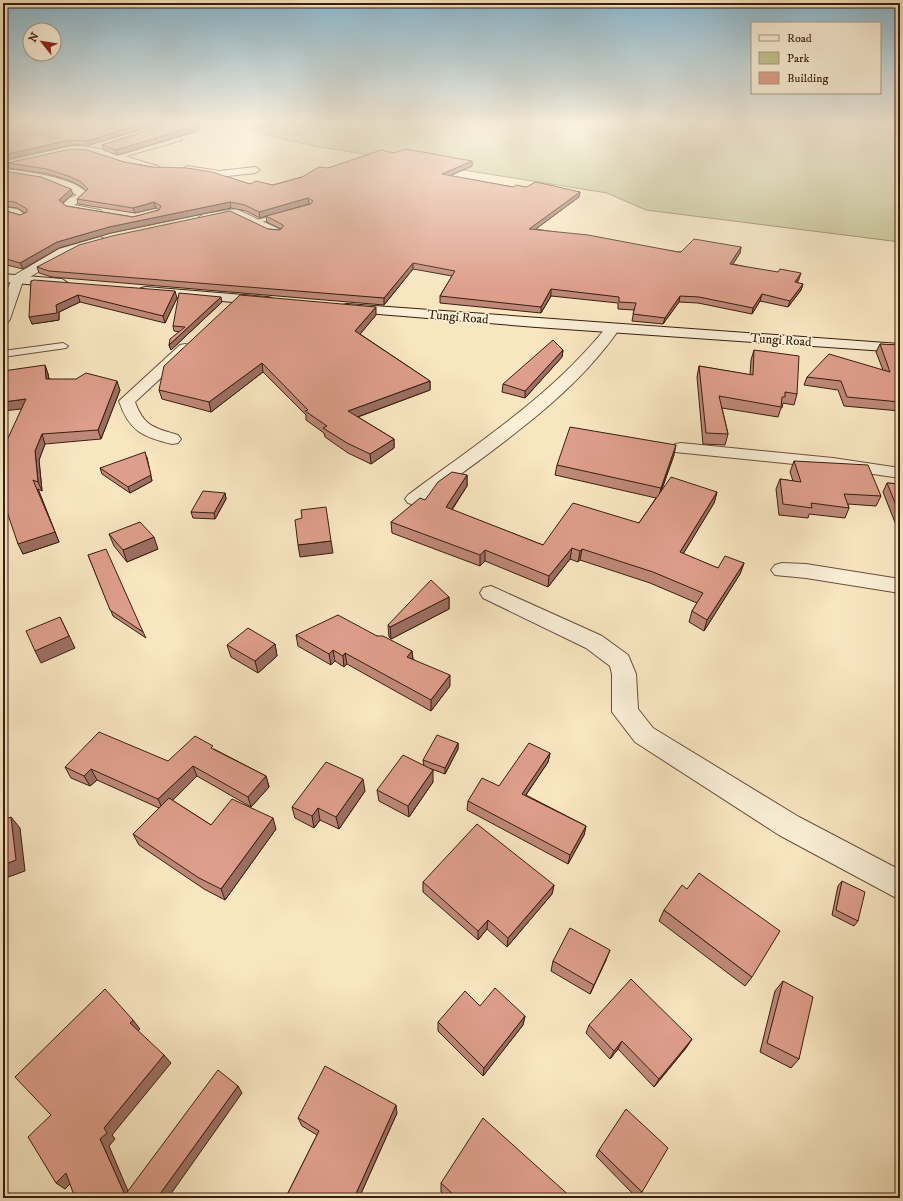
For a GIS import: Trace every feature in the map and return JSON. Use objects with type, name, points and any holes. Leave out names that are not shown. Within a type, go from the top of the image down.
[{"type":"street","points":[[47,179],[76,189],[83,194],[67,205],[68,207],[106,214]]},
{"type":"street","points":[[3,210],[23,216]]},
{"type":"street","points":[[191,220],[236,212],[277,232]]},
{"type":"street","points":[[3,319],[17,279],[63,252],[111,237]]},
{"type":"street","points":[[3,278],[72,284]]},
{"type":"street","points":[[134,290],[284,303]]},
{"type":"street","points":[[225,310],[236,299]]},
{"type":"street","name":"Tungi Road","points":[[331,307],[900,348]]},
{"type":"street","points":[[415,499],[522,418],[568,379],[582,365],[613,328]]},
{"type":"street","points":[[172,439],[140,428],[131,415],[127,401],[197,336]]},
{"type":"street","points":[[681,448],[825,462],[900,473]]},
{"type":"street","points":[[782,570],[806,571],[900,586]]},
{"type":"street","points":[[491,593],[594,642],[620,661],[624,674],[625,712],[644,735],[789,826],[900,886]]},
{"type":"lane","points":[[254,222],[295,211]]},
{"type":"lane","points":[[3,354],[63,346]]},
{"type":"green space","points":[[520,179],[900,179],[900,242],[646,210],[607,193]]},
{"type":"building","points":[[3,179],[46,179],[71,189],[59,200],[66,206],[133,217],[159,210],[161,206],[154,202],[133,208],[77,199],[88,189],[81,182],[75,179],[234,179],[250,184],[256,181],[273,185],[295,179],[470,179],[513,187],[516,185],[526,187],[536,182],[580,192],[529,229],[588,235],[678,252],[681,252],[694,239],[741,247],[730,264],[778,272],[780,269],[801,273],[795,282],[803,284],[790,301],[762,294],[753,308],[699,297],[680,296],[665,318],[633,314],[636,303],[619,302],[619,297],[551,289],[541,307],[440,296],[455,271],[413,263],[384,298],[49,271],[37,267],[79,245],[112,236],[230,211],[268,229],[280,230],[283,225],[266,216],[311,204],[313,201],[308,198],[259,212],[245,205],[230,202],[109,227],[57,242],[20,263],[3,258],[3,210],[20,215],[27,212],[27,209],[15,202],[3,201]]},
{"type":"building","points":[[34,280],[175,291],[163,316],[78,295],[56,305],[57,313],[29,317],[31,281]]},
{"type":"building","points":[[179,293],[221,297],[169,345],[170,339],[185,327],[173,326]]},
{"type":"building","points":[[240,295],[376,307],[355,331],[430,381],[348,411],[394,439],[370,454],[347,443],[323,428],[327,426],[305,411],[308,410],[262,363],[209,402],[159,390],[164,366]]},
{"type":"building","points":[[553,340],[563,350],[525,391],[503,384]]},
{"type":"building","points":[[880,344],[900,345],[900,402],[847,397],[841,381],[807,377],[829,354],[890,372]]},
{"type":"building","points":[[754,350],[799,356],[797,394],[785,392],[785,397],[782,397],[781,407],[719,396],[728,434],[706,433],[699,366],[753,375]]},
{"type":"building","points":[[45,365],[46,379],[76,379],[86,373],[117,381],[98,430],[42,434],[35,451],[38,482],[33,480],[55,532],[18,544],[3,500],[3,449],[26,399],[3,402],[3,371]]},
{"type":"building","points":[[570,427],[676,445],[661,488],[557,465]]},
{"type":"building","points":[[145,452],[151,475],[128,487],[100,468]]},
{"type":"building","points":[[794,461],[868,465],[881,496],[844,494],[849,508],[811,503],[812,508],[783,504],[780,479],[801,482]]},
{"type":"building","points":[[452,472],[467,475],[446,507],[543,545],[573,503],[639,523],[671,477],[717,492],[680,552],[718,568],[725,556],[744,563],[707,620],[692,611],[703,593],[653,572],[582,549],[580,551],[572,548],[549,576],[485,550],[480,555],[391,522],[420,498],[425,500],[438,482]]},
{"type":"building","points":[[887,483],[900,484],[900,515]]},
{"type":"building","points":[[203,491],[225,493],[214,513],[191,512]]},
{"type":"building","points":[[326,507],[331,541],[298,545],[295,520],[302,518],[301,510]]},
{"type":"building","points":[[140,522],[154,537],[123,550],[109,534]]},
{"type":"building","points":[[106,549],[143,632],[110,610],[88,555]]},
{"type":"building","points":[[431,580],[449,597],[390,627],[388,625]]},
{"type":"building","points":[[338,615],[377,636],[383,636],[412,651],[407,657],[450,675],[431,700],[345,653],[343,656],[333,650],[329,654],[296,635]]},
{"type":"building","points":[[60,617],[69,636],[35,651],[26,631]]},
{"type":"building","points":[[248,628],[275,644],[255,661],[227,645]]},
{"type":"building","points":[[99,732],[168,761],[195,736],[213,746],[211,748],[266,776],[248,797],[193,766],[158,799],[91,769],[84,776],[65,767]]},
{"type":"building","points":[[437,735],[458,743],[445,768],[423,760]]},
{"type":"building","points":[[529,743],[550,753],[522,794],[586,826],[570,855],[468,801],[482,778],[499,786]]},
{"type":"building","points":[[403,755],[433,770],[408,806],[377,790]]},
{"type":"building","points":[[326,762],[363,779],[336,817],[318,808],[312,816],[292,807]]},
{"type":"building","points":[[169,798],[211,825],[232,799],[273,818],[221,889],[199,878],[133,834]]},
{"type":"building","points":[[11,817],[16,860],[3,865],[3,820]]},
{"type":"building","points":[[477,824],[554,885],[508,938],[488,920],[478,931],[423,882]]},
{"type":"building","points":[[699,873],[780,931],[752,977],[664,910],[682,885],[687,889]]},
{"type":"building","points":[[842,881],[865,892],[858,921],[836,910]]},
{"type":"building","points":[[570,928],[610,950],[594,985],[553,961]]},
{"type":"building","points":[[631,979],[692,1039],[659,1079],[622,1041],[614,1051],[589,1025]]},
{"type":"building","points":[[783,981],[813,997],[799,1059],[767,1043]]},
{"type":"building","points":[[495,988],[525,1016],[484,1068],[438,1022],[465,991],[480,1006]]},
{"type":"building","points":[[105,989],[133,1020],[130,1023],[164,1055],[104,1128],[107,1133],[100,1139],[125,1195],[218,1070],[238,1086],[157,1198],[75,1198],[66,1173],[56,1183],[28,1137],[51,1115],[15,1077]]},
{"type":"building","points":[[325,1066],[396,1105],[354,1198],[342,1198],[334,1193],[331,1198],[296,1198],[288,1193],[319,1131],[298,1118]]},
{"type":"building","points":[[626,1109],[668,1148],[642,1192],[599,1150]]},
{"type":"building","points":[[483,1118],[572,1198],[457,1198],[441,1183]]}]
